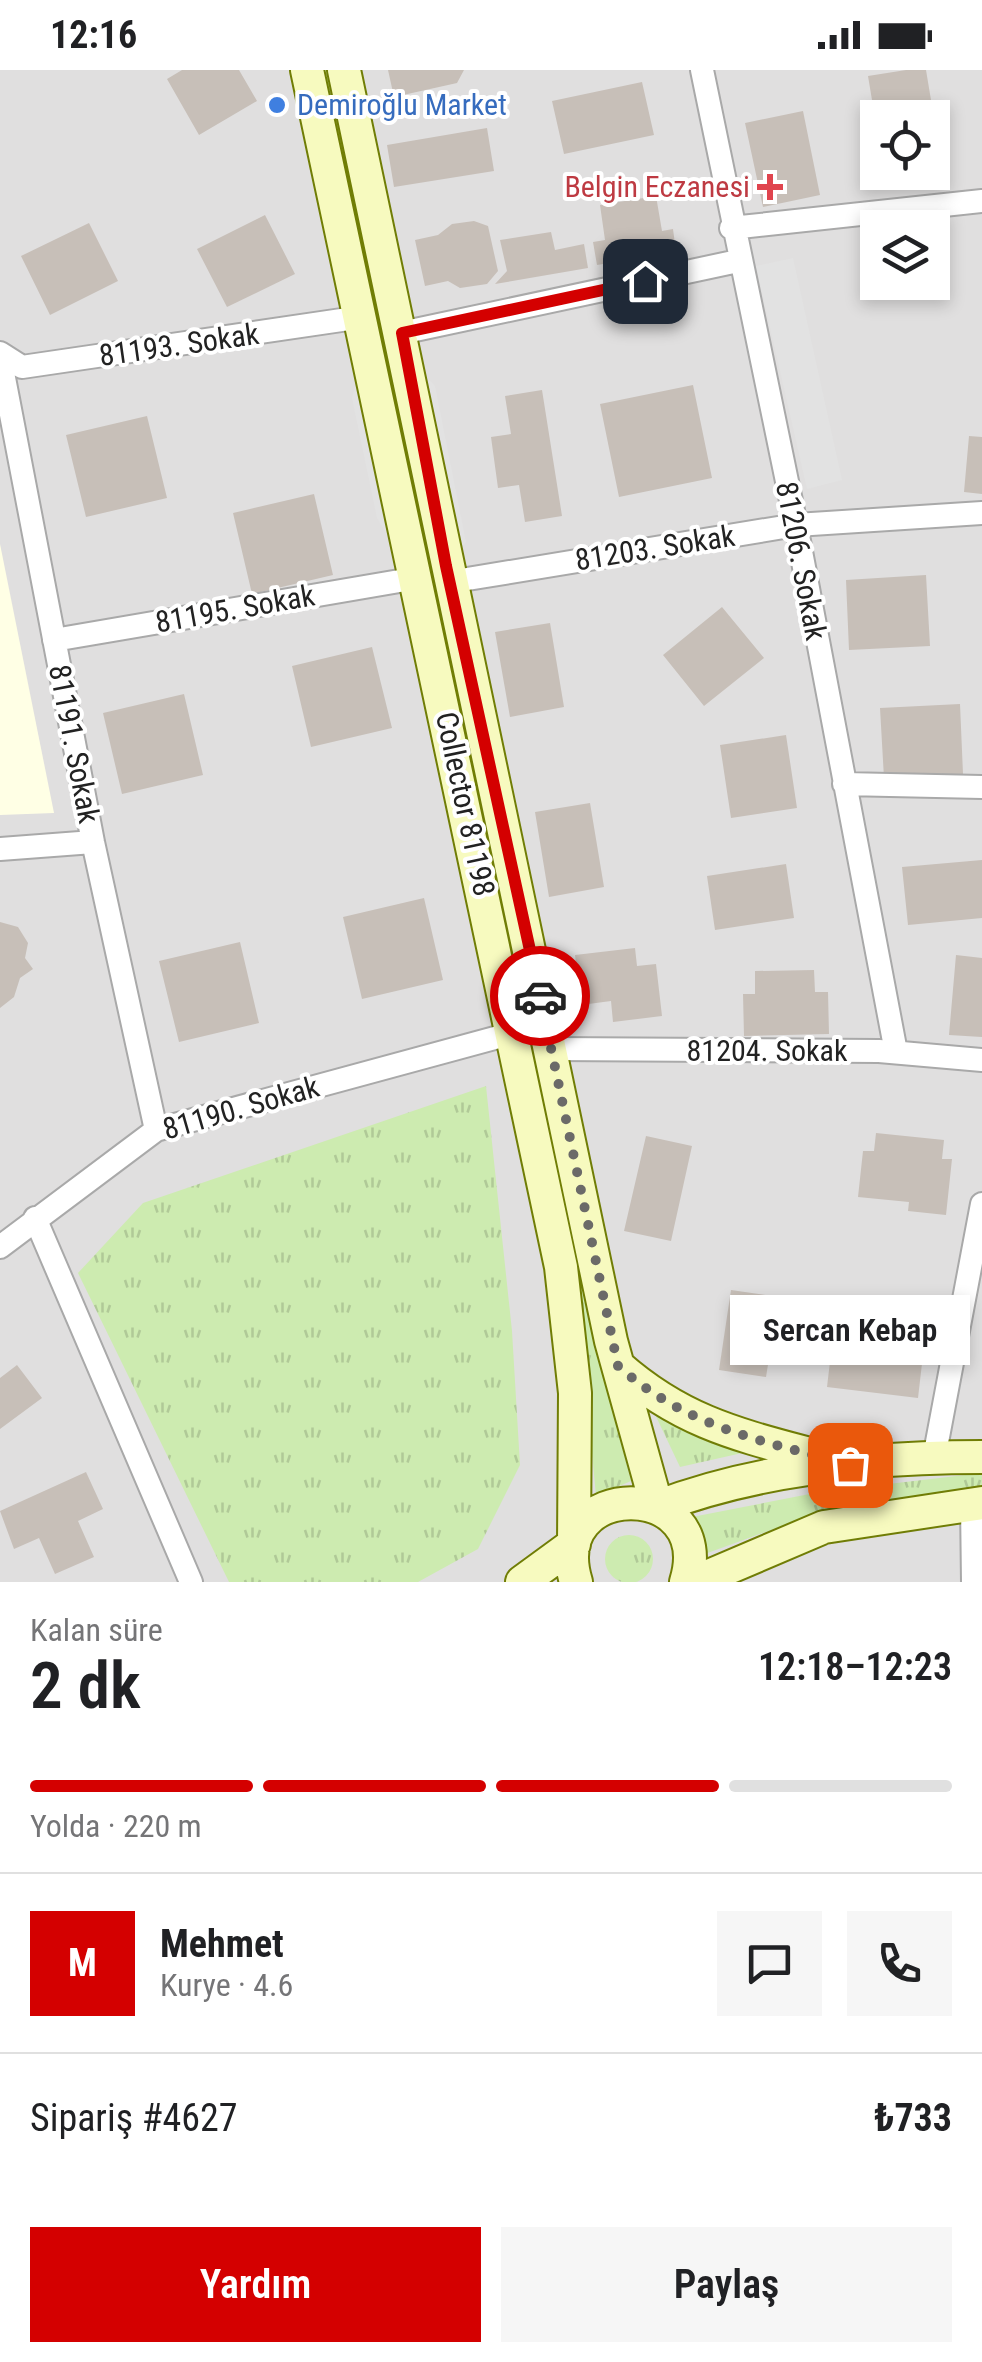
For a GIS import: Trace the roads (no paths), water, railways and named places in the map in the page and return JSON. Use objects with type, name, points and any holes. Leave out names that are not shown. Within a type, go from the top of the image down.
[{"type":"main road","name":"Collector 81198","points":[[308,70],[362,317],[552,1049],[618,1366],[657,1507]]},
{"type":"main road","name":"Collector 81198","points":[[344,70],[402,333],[433,580],[513,1034],[562,1267],[575,1393],[576,1582]]},
{"type":"main road","points":[[618,1366],[651,1396],[700,1422],[850,1465]]},
{"type":"main road","points":[[657,1507],[708,1487],[850,1465],[982,1457]]},
{"type":"main road","points":[[522,1582],[574,1544],[592,1515],[607,1506],[640,1502],[657,1507],[684,1532],[690,1550],[686,1582]]},
{"type":"main road","points":[[695,1582],[824,1526],[977,1504]]},
{"type":"street","name":"81206. Sokak","points":[[702,70],[731,228],[796,525],[896,1052]]},
{"type":"street","points":[[731,228],[982,200]]},
{"type":"street","points":[[402,333],[738,261]]},
{"type":"street","name":"81193. Sokak","points":[[0,355],[22,367],[362,317]]},
{"type":"street","name":"81191. Sokak","points":[[0,355],[94,842],[156,1130]]},
{"type":"street","name":"81203. Sokak","points":[[433,580],[796,525],[982,513]]},
{"type":"street","name":"81195. Sokak","points":[[54,640],[433,580]]},
{"type":"street","points":[[844,784],[982,787]]},
{"type":"street","points":[[0,850],[94,842]]},
{"type":"street","name":"81190. Sokak","points":[[0,1246],[156,1130],[513,1034]]},
{"type":"street","name":"81204. Sokak","points":[[552,1049],[896,1052],[982,1060]]},
{"type":"street","points":[[934,1458],[982,1204]]},
{"type":"street","points":[[35,1218],[191,1582]]},
{"type":"street","points":[[973,1582],[977,1504]]},
{"type":"place","name":"Demiroğlu Market","points":[[277,105]]},
{"type":"place","name":"Belgin Eczanesi","points":[[770,187]]},
{"type":"place","name":"Sercan Kebap","points":[[850,1465]]}]
